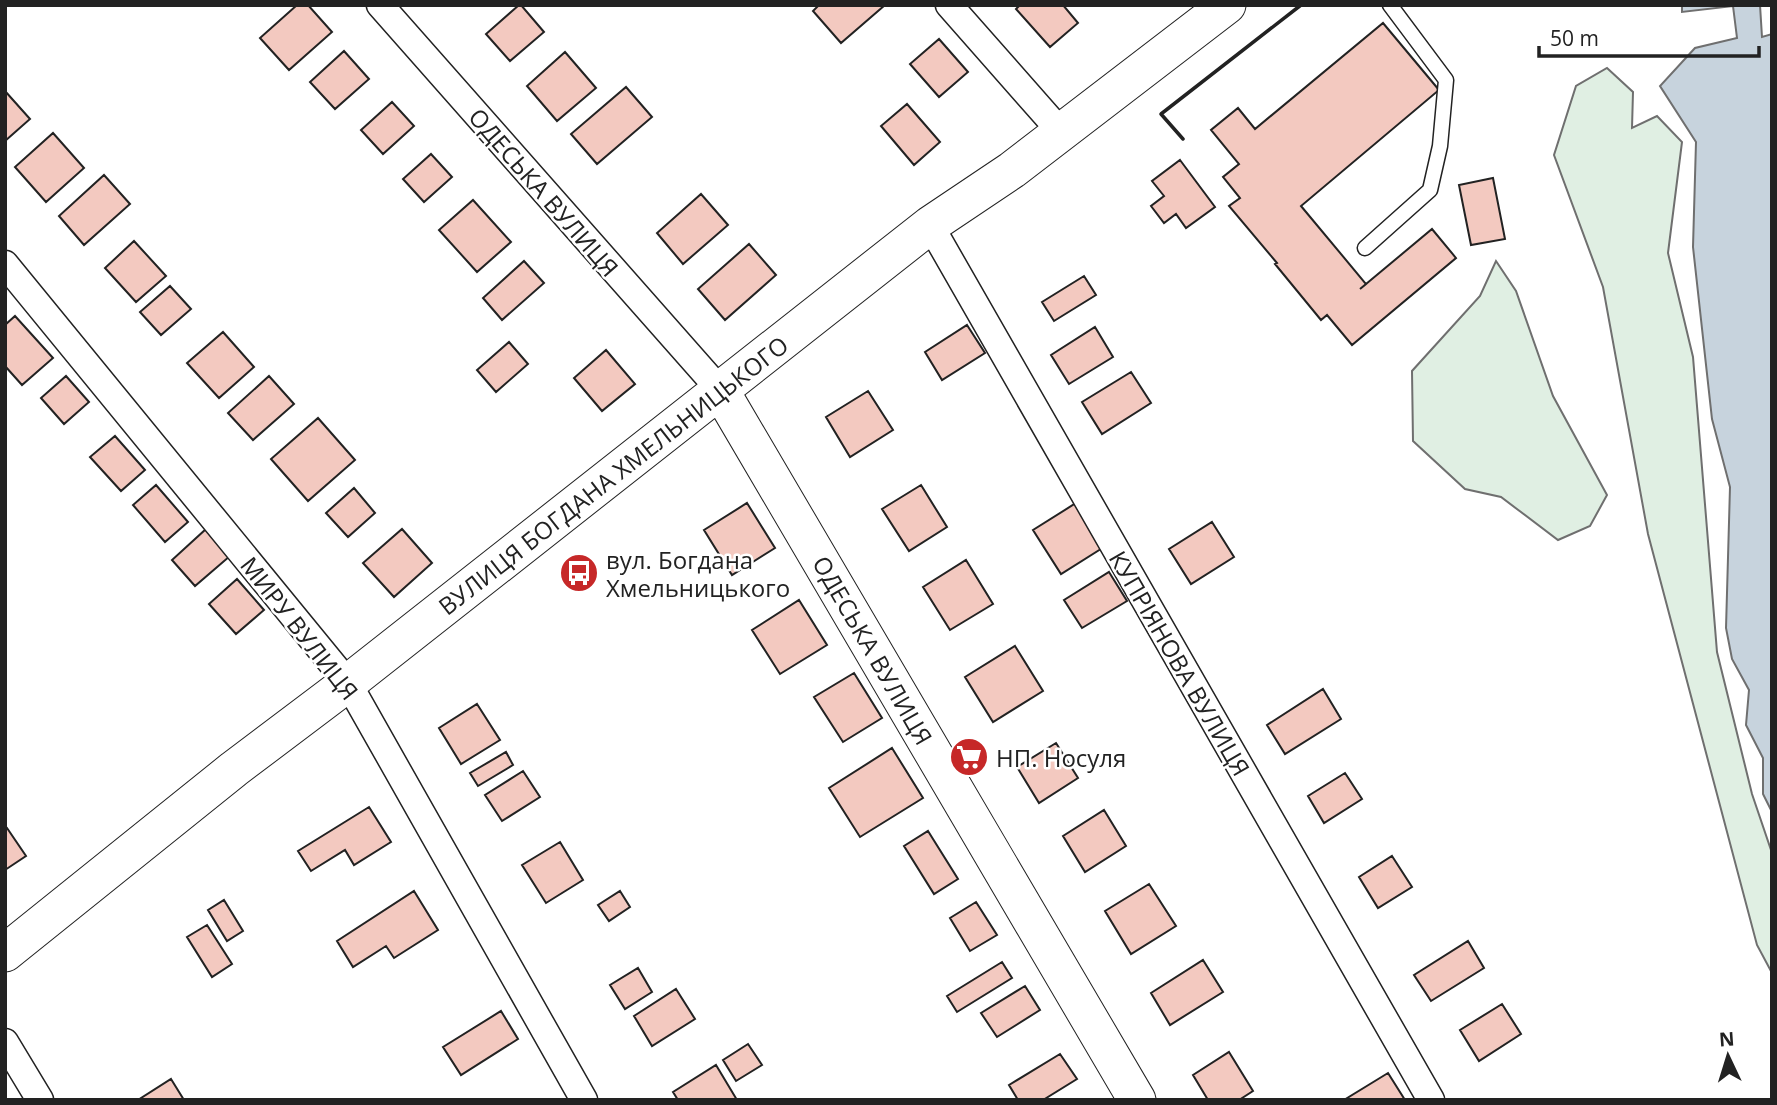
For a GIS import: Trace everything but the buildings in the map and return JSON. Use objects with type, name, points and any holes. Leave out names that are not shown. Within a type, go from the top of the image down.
[{"type":"street","name":"ОДЕСЬКА ВУЛИЦЯ","points":[[380,5],[720,390],[1138,1100]]},
{"type":"street","points":[[949,5],[1061,132]]},
{"type":"street","name":"ВУЛИЦЯ БОГДАНА ХМЕЛЬНИЦЬКОГО","points":[[5,953],[234,769],[348,684],[930,225],[1012,170],[1227,5]]},
{"type":"street","name":"КУПРІЯНОВА ВУЛИЦЯ","points":[[930,225],[1431,1100]]},
{"type":"street","name":"МИРУ ВУЛИЦЯ","points":[[5,264],[348,684],[584,1100]]},
{"type":"street","points":[[5,1042],[40,1100]]},
{"type":"lane","points":[[1365,248],[1430,190],[1440,146],[1446,80],[1390,5]]},
{"type":"green space","points":[[1607,68],[1633,92],[1632,128],[1657,116],[1682,142],[1668,253],[1693,357],[1717,652],[1752,794],[1772,853],[1772,973],[1757,945],[1648,534],[1603,287],[1554,155],[1576,86]]},
{"type":"green space","points":[[1496,261],[1516,291],[1553,396],[1607,495],[1590,526],[1558,540],[1501,497],[1465,489],[1413,441],[1412,371],[1480,296]]},
{"type":"shaded area","points":[[1682,5],[1760,5],[1762,37],[1772,34],[1772,812],[1763,794],[1763,758],[1746,725],[1749,690],[1732,659],[1726,628],[1730,487],[1712,419],[1693,247],[1696,142],[1660,86],[1695,48],[1737,38],[1733,6],[1682,12]]},
{"type":"wall","points":[[1183,139],[1161,114],[1301,5]]},
{"type":"place","name":"вул. Богдана Хмельницького","points":[[579,573]]},
{"type":"place","name":"НП. Носуля","points":[[969,757]]}]
